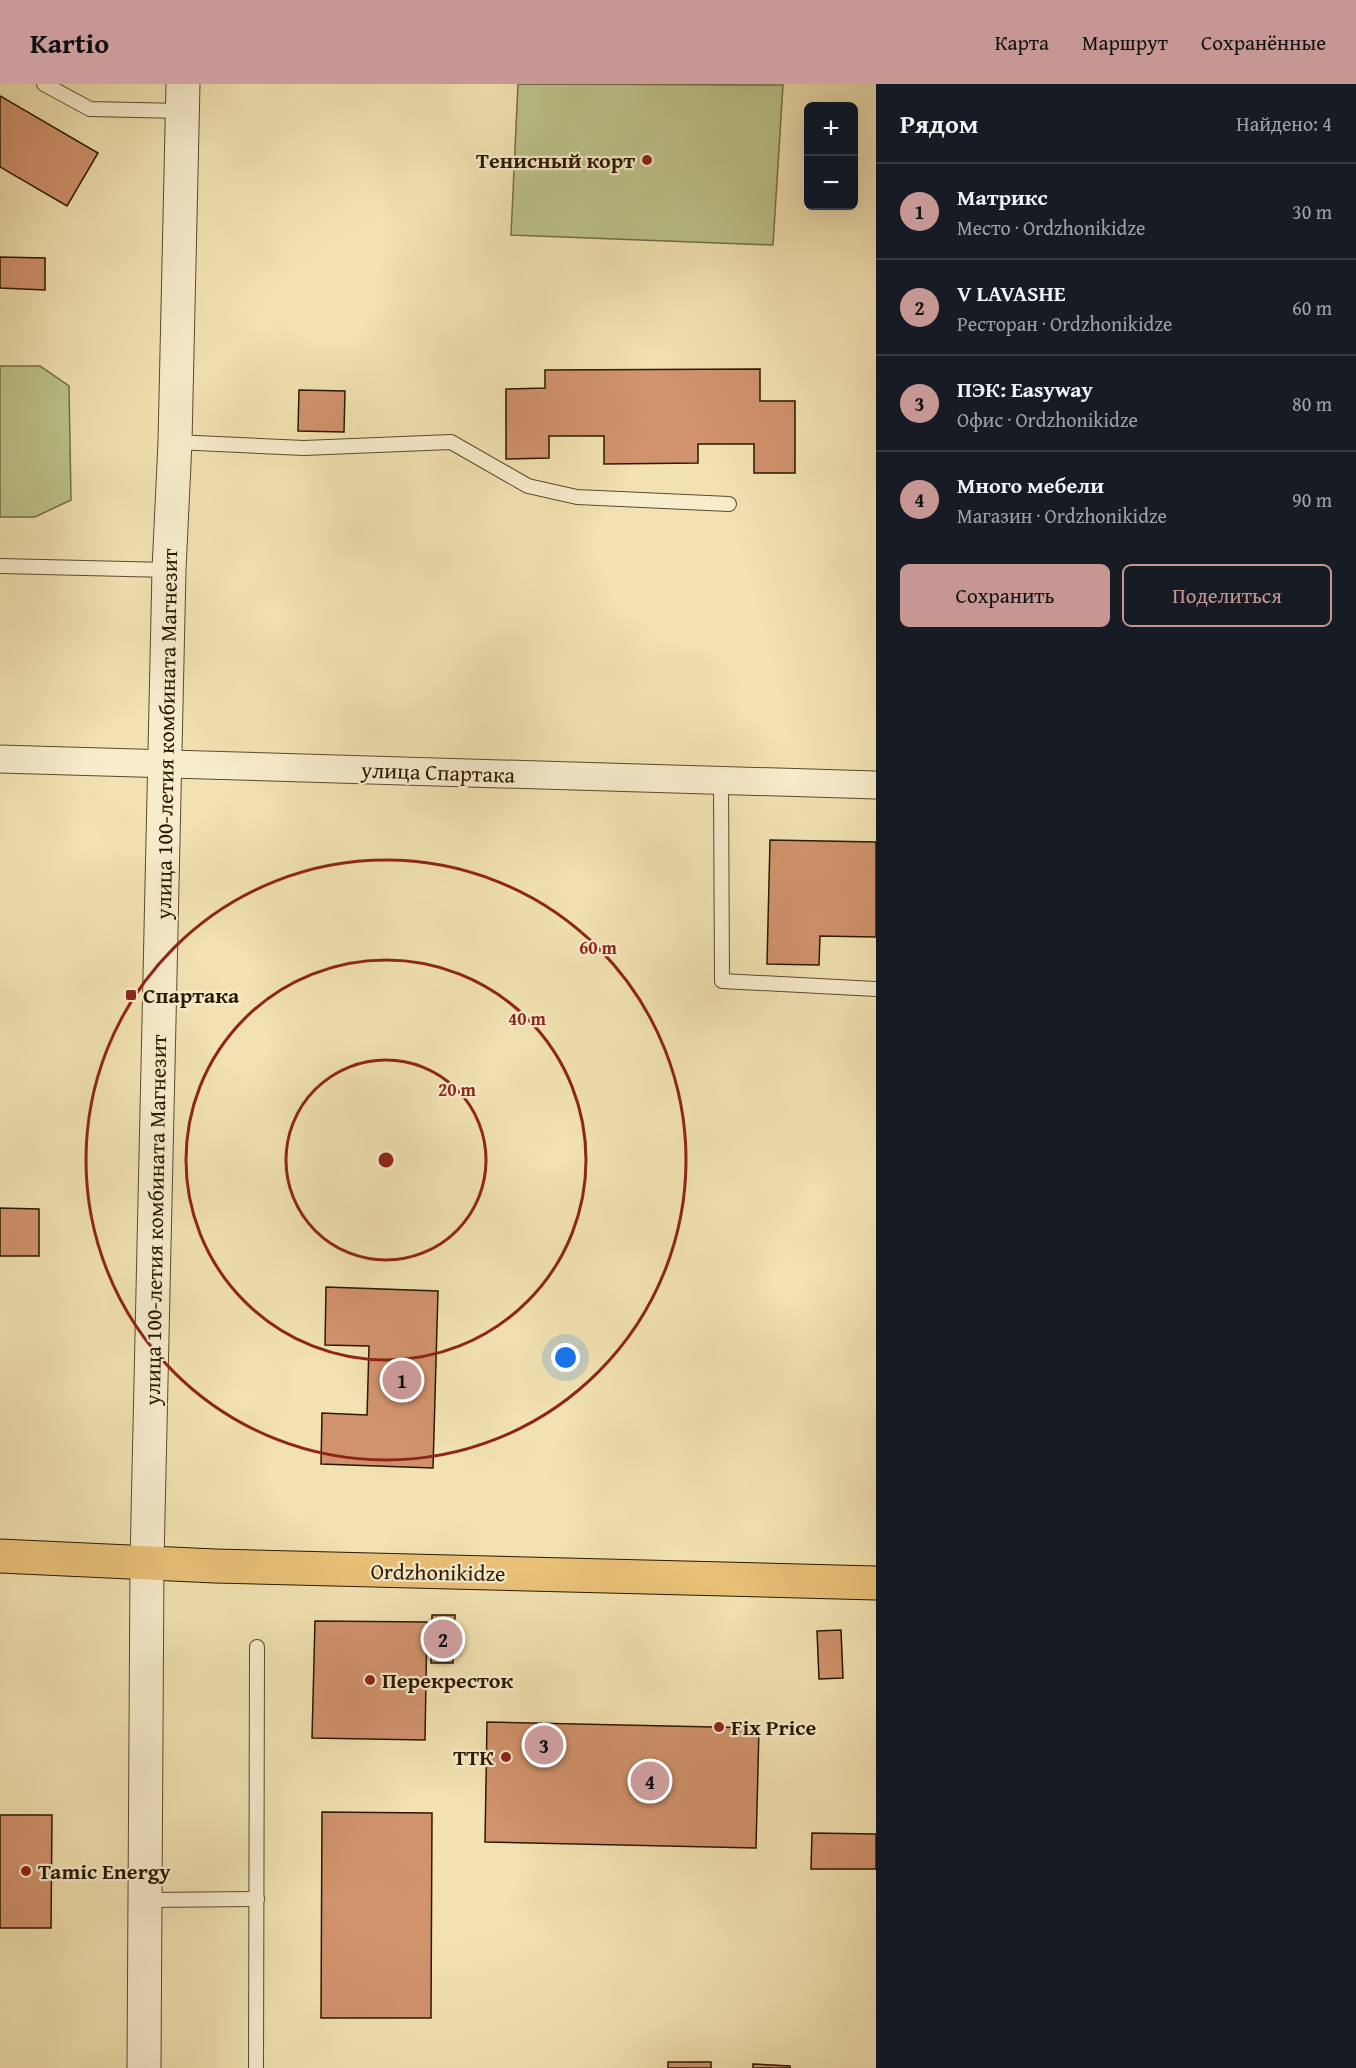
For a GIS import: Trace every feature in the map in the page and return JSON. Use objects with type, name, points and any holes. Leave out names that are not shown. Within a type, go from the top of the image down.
[{"type":"main road","name":"Ordzhonikidze","points":[[0,1556],[215,1566],[876,1583]]},
{"type":"street","name":"улица 100-летия комбината Магнезит","points":[[144,2068],[147,1562],[182,98]]},
{"type":"street","name":"улица Спартака","points":[[0,759],[876,785]]},
{"type":"lane","points":[[44,84],[90,109],[182,98]]},
{"type":"lane","points":[[175,442],[304,448],[451,442],[528,486],[577,497],[729,504]]},
{"type":"lane","points":[[0,566],[169,570]]},
{"type":"lane","points":[[722,780],[722,981],[876,989]]},
{"type":"lane","points":[[256,2068],[257,1647]]},
{"type":"lane","points":[[145,1900],[256,1899]]},
{"type":"green space","name":"Тенисный корт","points":[[518,84],[783,85],[773,245],[511,235]]},
{"type":"green space","points":[[0,366],[40,366],[69,386],[71,500],[35,517],[0,517]]},
{"type":"building","points":[[0,96],[98,153],[67,206],[0,167]]},
{"type":"building","points":[[0,257],[45,258],[45,290],[0,288]]},
{"type":"building","points":[[760,369],[760,401],[795,401],[795,473],[754,473],[754,444],[698,444],[698,463],[604,464],[604,436],[549,436],[549,458],[506,459],[506,389],[545,388],[545,370]]},
{"type":"building","points":[[299,390],[345,391],[344,432],[298,431]]},
{"type":"building","points":[[770,840],[876,842],[876,937],[820,936],[819,965],[767,964]]},
{"type":"building","points":[[0,1208],[39,1209],[39,1256],[0,1256]]},
{"type":"building","points":[[326,1287],[438,1291],[433,1468],[321,1464],[322,1413],[367,1415],[369,1346],[325,1345]]},
{"type":"building","points":[[432,1615],[455,1615],[453,1663],[431,1663]]},
{"type":"building","name":"Перекресток","points":[[315,1621],[427,1622],[425,1740],[312,1738]]},
{"type":"building","points":[[841,1630],[843,1678],[819,1679],[817,1631]]},
{"type":"building","points":[[487,1722],[759,1728],[756,1848],[485,1842]]},
{"type":"building","points":[[322,1812],[432,1813],[431,2018],[321,2018]]},
{"type":"building","name":"Tamic Energy","points":[[0,1815],[52,1815],[51,1928],[0,1928]]},
{"type":"building","points":[[812,1833],[876,1834],[876,1869],[811,1869]]},
{"type":"building","points":[[668,2062],[711,2062],[711,2068],[668,2068]]},
{"type":"building","points":[[753,2064],[790,2066],[790,2068],[753,2068]]},
{"type":"place","name":"Тенисный корт","points":[[647,160]]},
{"type":"place","name":"Спартака","points":[[131,995]]},
{"type":"place","name":"Матрикс","points":[[402,1380]]},
{"type":"place","name":"V LAVASHE","points":[[443,1639]]},
{"type":"place","name":"Перекресток","points":[[370,1680]]},
{"type":"place","name":"Fix Price","points":[[719,1727]]},
{"type":"place","name":"ПЭК: Easyway","points":[[544,1745]]},
{"type":"place","name":"ТТК","points":[[506,1757]]},
{"type":"place","name":"Много мебели","points":[[650,1781]]},
{"type":"place","name":"Tamic Energy","points":[[26,1871]]}]
